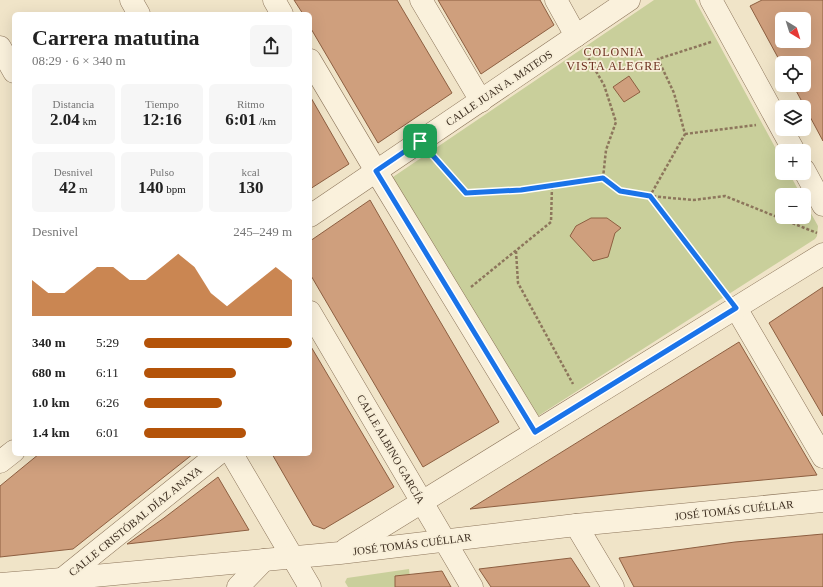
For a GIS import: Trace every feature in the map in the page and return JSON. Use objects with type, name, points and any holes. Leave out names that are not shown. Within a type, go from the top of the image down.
[{"type":"street","points":[[131,0],[138,12]]},
{"type":"street","points":[[274,0],[281,12]]},
{"type":"street","points":[[421,0],[481,101]]},
{"type":"street","points":[[556,0],[576,36]]},
{"type":"street","name":"CALLE JUAN A. MATEOS","points":[[312,215],[629,0]]},
{"type":"street","points":[[712,0],[775,117]]},
{"type":"street","points":[[0,47],[12,68]]},
{"type":"street","points":[[312,63],[535,432]]},
{"type":"street","points":[[809,180],[823,205]]},
{"type":"street","points":[[340,553],[823,254]]},
{"type":"street","points":[[736,308],[823,457]]},
{"type":"street","name":"CALLE ALBINO GARCÍA","points":[[312,315],[472,587]]},
{"type":"street","points":[[0,462],[12,453]]},
{"type":"street","name":"CALLE CRISTÓBAL DÍAZ ANAYA","points":[[57,583],[216,456]]},
{"type":"street","points":[[233,456],[310,587]]},
{"type":"street","name":"JOSÉ TOMÁS CUÉLLAR","points":[[0,584],[57,583],[340,553],[576,525],[823,501]]},
{"type":"street","points":[[576,525],[613,587]]},
{"type":"street","points":[[238,587],[264,560]]},
{"type":"path","points":[[576,36],[604,85],[616,122],[606,150],[603,178]]},
{"type":"path","points":[[650,196],[685,134],[674,93],[658,59],[731,36]]},
{"type":"path","points":[[685,134],[775,122]]},
{"type":"path","points":[[420,141],[466,193],[521,190],[603,178],[620,191],[650,196],[694,200],[725,196],[809,231],[823,235]]},
{"type":"path","points":[[455,301],[551,222],[552,186]]},
{"type":"path","points":[[650,196],[736,308]]},
{"type":"path","points":[[516,251],[518,282],[583,402]]},
{"type":"green space","points":[[654,0],[695,0],[775,147],[775,180],[793,180],[797,188],[775,188],[775,224],[811,224],[811,214],[818,226],[817,236],[815,239],[538,416],[392,180],[393,177]]},
{"type":"green space","points":[[409,569],[411,587],[348,587],[345,582],[347,578]]},
{"type":"building","points":[[294,0],[397,0],[452,93],[378,143],[312,30],[312,12],[302,12]]},
{"type":"building","points":[[438,0],[540,0],[554,25],[481,74]]},
{"type":"building","points":[[762,0],[823,0],[823,141],[811,119],[811,100],[801,100],[797,92],[811,92],[811,56],[777,56],[750,6]]},
{"type":"building","points":[[629,76],[640,92],[624,102],[613,87]]},
{"type":"building","points":[[312,99],[349,164],[312,188]]},
{"type":"building","points":[[370,200],[499,422],[423,467],[312,277],[312,240]]},
{"type":"building","points":[[591,218],[607,218],[621,228],[615,233],[608,257],[593,261],[570,236],[576,226]]},
{"type":"building","points":[[823,287],[823,416],[769,323]]},
{"type":"building","points":[[739,342],[817,475],[470,509]]},
{"type":"building","points":[[312,348],[394,487],[324,529],[313,525],[273,456],[312,456]]},
{"type":"building","points":[[37,456],[190,456],[73,549],[0,557],[0,486]]},
{"type":"building","points":[[218,477],[249,530],[127,544],[164,518]]},
{"type":"building","points":[[823,534],[823,587],[634,587],[619,558],[735,542]]},
{"type":"building","points":[[571,558],[590,587],[491,587],[479,569]]},
{"type":"building","points":[[442,571],[451,587],[395,587],[395,576]]},
{"type":"district","name":"COLONIA VISTA ALEGRE","points":[[614,59]]},
{"type":"route","points":[[420,141],[466,193],[521,190],[603,178],[620,191],[650,196],[736,308],[535,432],[376,171],[420,141]]}]
